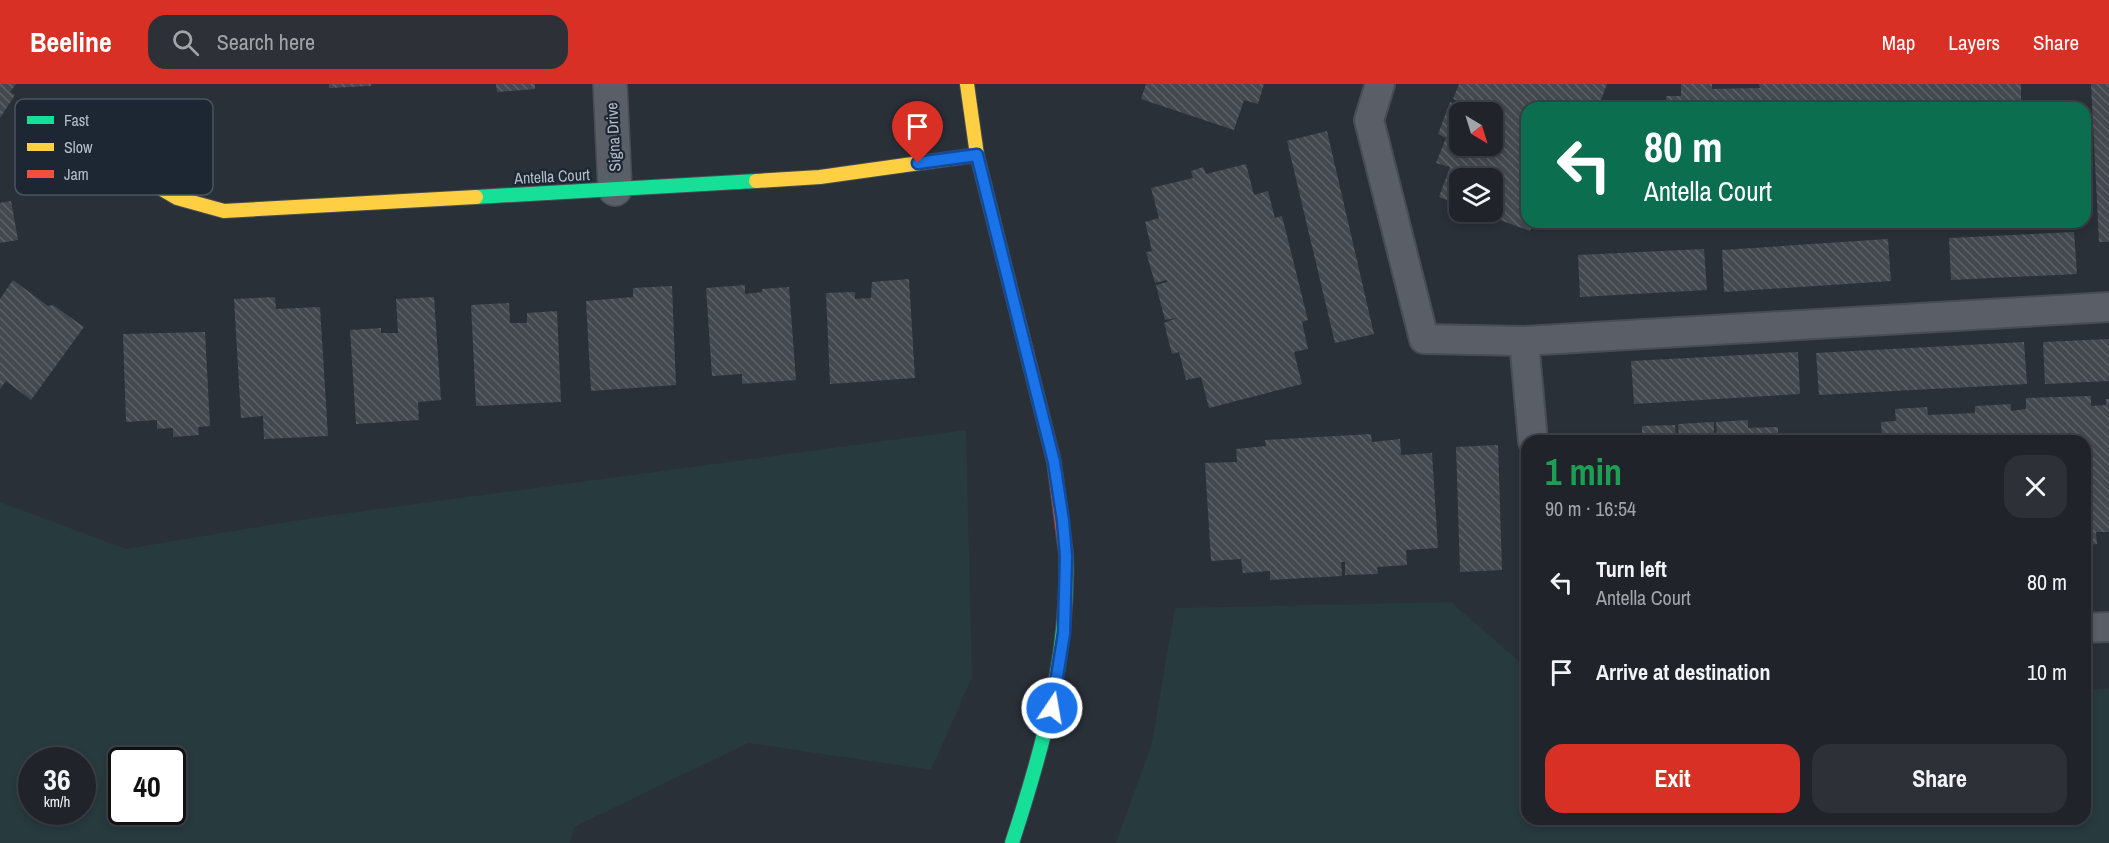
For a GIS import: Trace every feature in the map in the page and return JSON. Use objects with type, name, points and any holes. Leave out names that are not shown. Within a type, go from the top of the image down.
[{"type":"street","name":"Signa Drive","points":[[610,84],[615,189]]},
{"type":"street","points":[[967,84],[977,155],[1054,462],[1066,556],[1064,633],[1059,672],[1037,767],[1012,843]]},
{"type":"street","name":"Antella Court","points":[[167,195],[195,207],[224,211],[820,177],[977,155]]},
{"type":"lane","points":[[1380,84],[1369,120],[1424,339],[1524,341],[2109,307]]},
{"type":"lane","points":[[1524,341],[1532,435]]},
{"type":"lane","points":[[2091,628],[2109,627]]},
{"type":"green space","points":[[966,430],[972,677],[931,770],[748,743],[574,827],[570,843],[0,843],[0,502],[126,549],[312,518]]},
{"type":"green space","points":[[1451,602],[1521,663],[1521,825],[2091,825],[2091,690],[2109,689],[2109,843],[1116,843],[1152,743],[1175,608]]},
{"type":"building","points":[[0,84],[16,84],[10,92],[15,95],[0,118]]},
{"type":"building","points":[[329,84],[371,84],[371,86],[329,88]]},
{"type":"building","points":[[496,84],[535,84],[535,89],[497,92]]},
{"type":"building","points":[[1146,84],[1264,84],[1258,104],[1244,100],[1234,130],[1141,99]]},
{"type":"building","points":[[1459,84],[1607,84],[1600,102],[1521,102],[1521,228],[1503,221],[1503,168],[1450,168],[1436,163],[1446,138],[1438,134],[1449,105],[1449,156],[1503,156],[1503,102],[1461,102],[1453,99]]},
{"type":"building","points":[[1681,84],[1712,84],[1712,89],[1760,88],[1759,84],[2021,84],[2021,102],[1666,102],[1666,96],[1681,96]]},
{"type":"building","points":[[2091,84],[2109,84],[2109,242],[2099,242]]},
{"type":"building","points":[[1327,131],[1374,334],[1335,343],[1287,141]]},
{"type":"building","points":[[1246,164],[1254,195],[1268,191],[1275,218],[1282,216],[1308,320],[1302,322],[1308,349],[1294,352],[1302,384],[1209,408],[1201,377],[1186,380],[1179,352],[1172,354],[1164,323],[1176,318],[1165,320],[1156,285],[1167,282],[1167,280],[1155,283],[1146,252],[1152,251],[1145,222],[1159,218],[1151,188],[1193,178],[1191,171],[1203,167],[1206,174]]},
{"type":"building","points":[[1449,170],[1449,201],[1439,197]]},
{"type":"building","points":[[11,201],[18,240],[0,243],[0,203]]},
{"type":"building","points":[[2074,232],[2077,274],[1951,280],[1949,238]]},
{"type":"building","points":[[1888,239],[1891,281],[1724,292],[1722,250]]},
{"type":"building","points":[[1704,249],[1707,290],[1580,297],[1578,255]]},
{"type":"building","points":[[909,279],[915,378],[830,384],[826,293],[855,292],[855,299],[871,298],[872,282]]},
{"type":"building","points":[[13,280],[48,306],[53,305],[84,327],[31,400],[6,381],[0,389],[0,299]]},
{"type":"building","points":[[745,285],[745,294],[762,292],[762,289],[789,287],[796,380],[742,384],[742,374],[712,376],[706,288]]},
{"type":"building","points":[[672,286],[676,385],[591,391],[586,301],[633,297],[633,288]]},
{"type":"building","points":[[275,297],[276,309],[320,307],[328,436],[264,439],[263,416],[241,418],[234,299]]},
{"type":"building","points":[[434,297],[441,400],[418,402],[419,420],[356,424],[350,330],[381,328],[381,333],[398,333],[396,299]]},
{"type":"building","points":[[509,303],[510,323],[527,323],[527,313],[557,311],[561,402],[476,406],[471,305]]},
{"type":"building","points":[[205,332],[210,426],[198,427],[199,435],[173,437],[173,428],[157,429],[157,420],[126,422],[123,334]]},
{"type":"building","points":[[2109,339],[2109,381],[2045,384],[2043,342]]},
{"type":"building","points":[[2024,342],[2027,384],[1819,395],[1816,353]]},
{"type":"building","points":[[1798,352],[1800,394],[1634,404],[1631,361]]},
{"type":"building","points":[[2091,396],[2091,406],[2106,405],[2106,399],[2109,399],[2109,532],[2096,532],[2097,544],[2091,544],[2091,435],[1882,435],[1881,422],[1896,421],[1895,409],[1927,407],[1928,415],[1975,413],[1975,406],[2011,404],[2011,411],[2026,409],[2026,398]]},
{"type":"building","points":[[1748,420],[1748,428],[1778,427],[1778,435],[1717,435],[1716,422]]},
{"type":"building","points":[[1714,422],[1714,435],[1679,435],[1678,424]]},
{"type":"building","points":[[1675,425],[1676,435],[1614,435],[1642,433],[1642,426]]},
{"type":"building","points":[[1371,434],[1372,442],[1400,439],[1401,455],[1432,453],[1438,548],[1406,550],[1407,565],[1377,567],[1378,574],[1345,575],[1345,562],[1341,562],[1342,576],[1270,580],[1270,571],[1243,573],[1241,559],[1211,561],[1205,463],[1237,462],[1236,449],[1266,446],[1265,440]]},
{"type":"building","points":[[1498,445],[1502,570],[1460,572],[1456,447]]},
{"type":"traffic: fast","points":[[476,197],[756,181]]},
{"type":"traffic: fast","points":[[1012,843],[1034,772],[1052,701],[1063,628],[1066,554]]},
{"type":"traffic: slow","points":[[967,84],[977,155],[1030,366]]},
{"type":"traffic: slow","points":[[756,181],[820,177],[977,155]]},
{"type":"traffic: slow","points":[[172,195],[224,211],[476,197]]},
{"type":"traffic: jam","points":[[1030,366],[1054,462],[1066,554]]},
{"type":"route","points":[[918,163],[977,155],[1054,462],[1063,521],[1066,588],[1064,633],[1052,708]]}]
